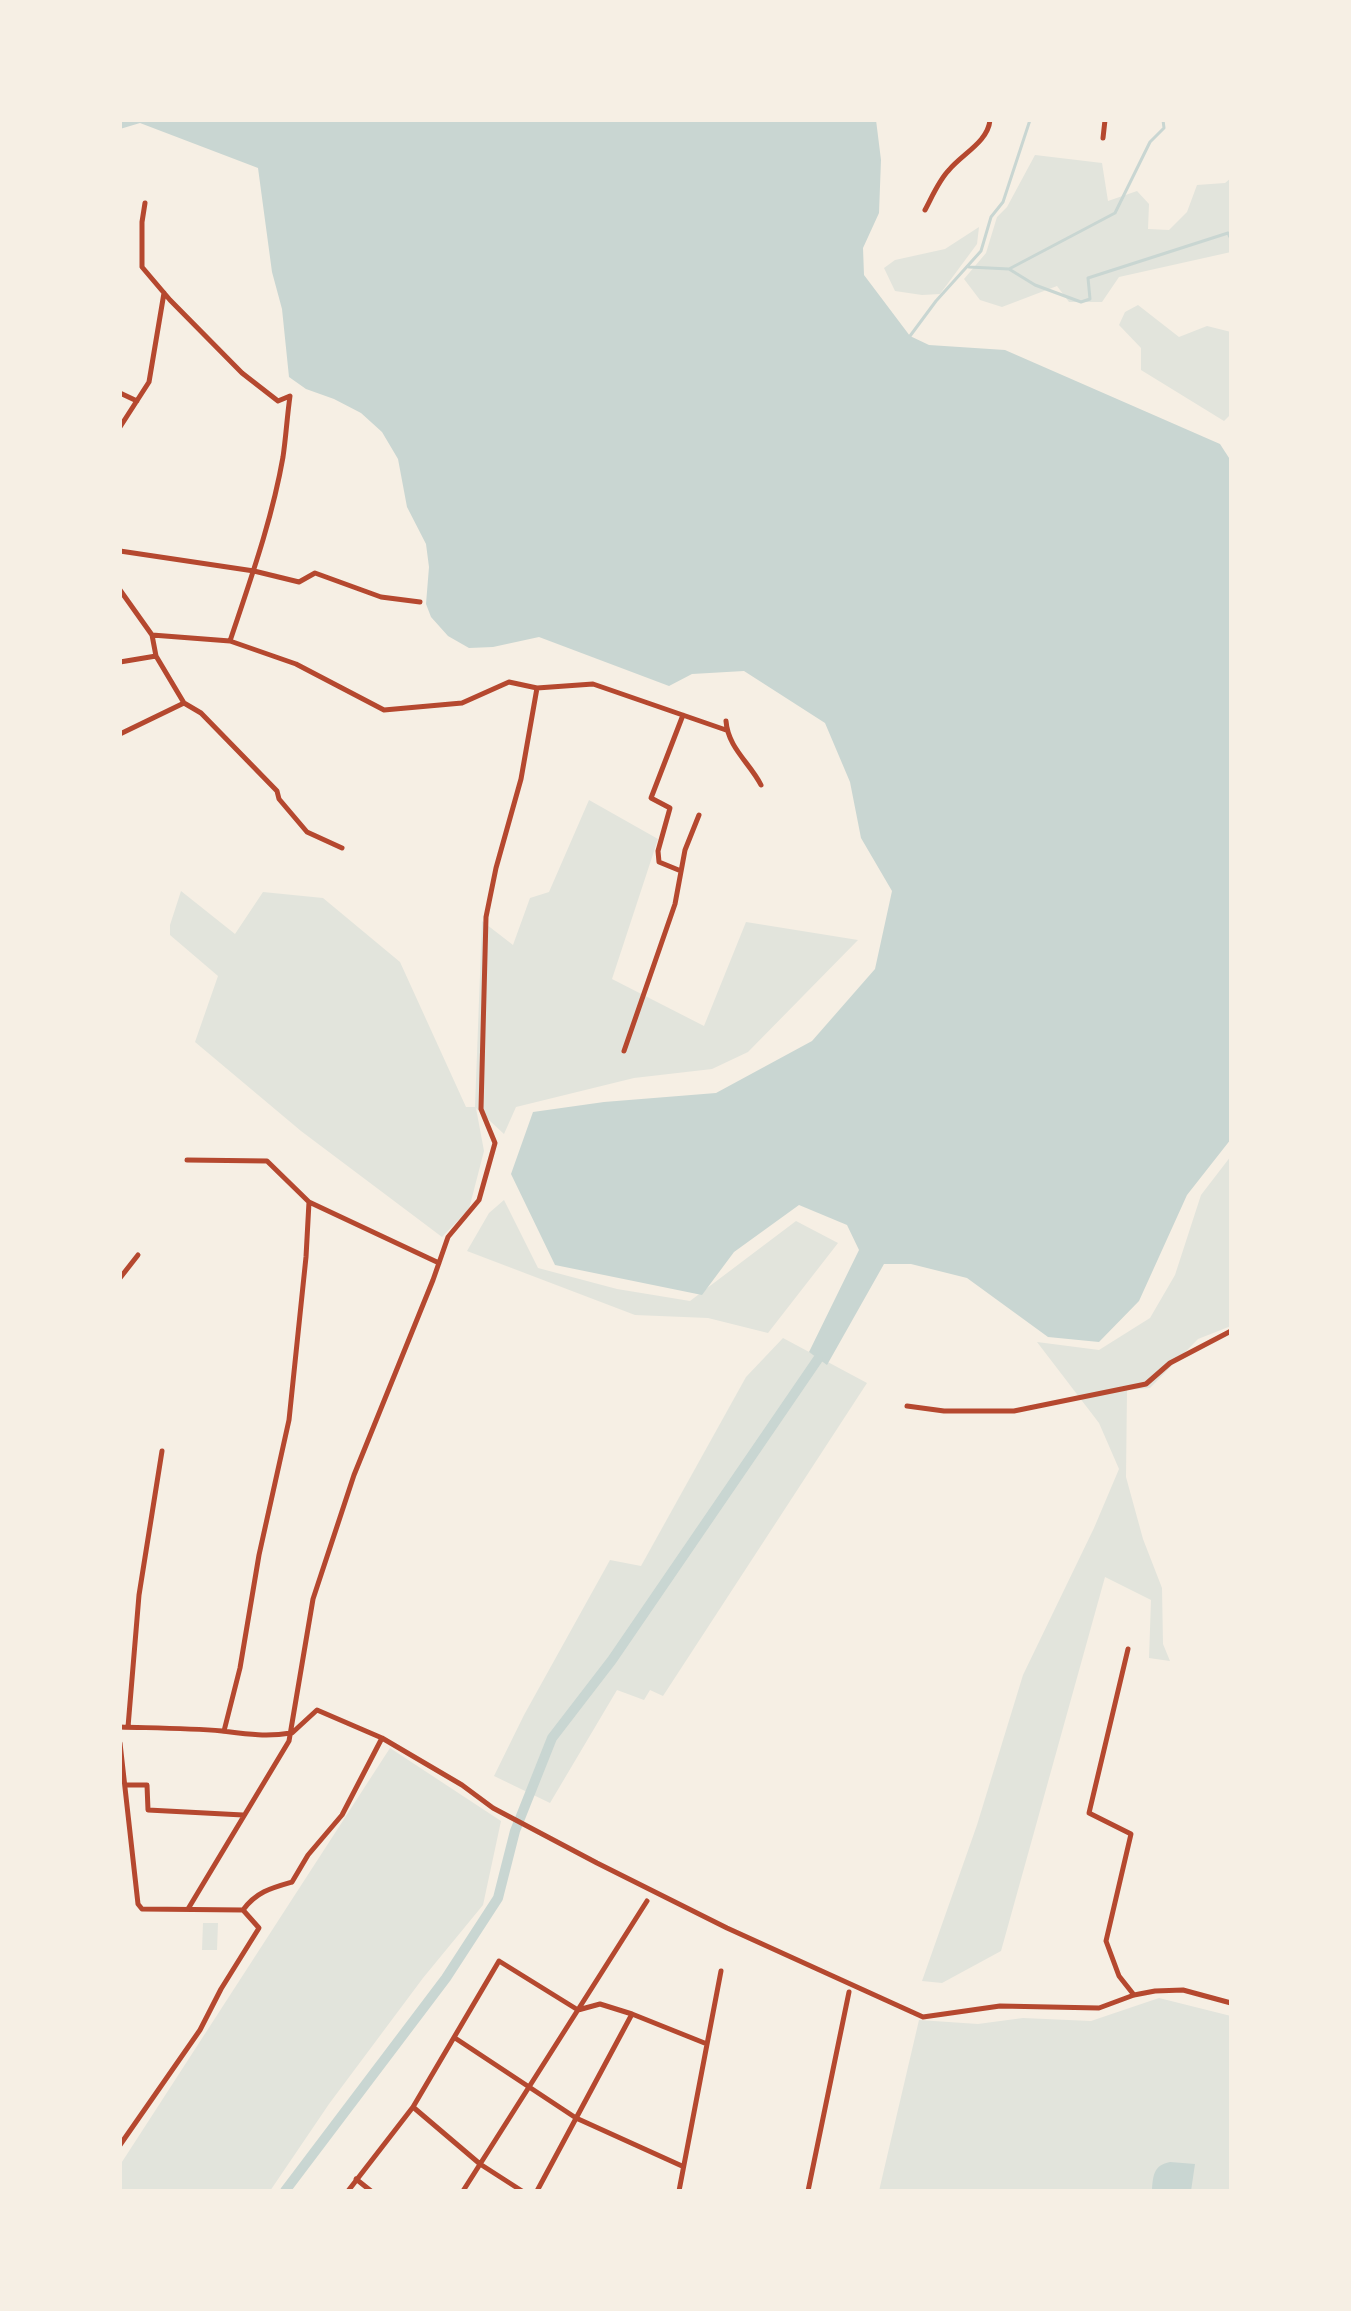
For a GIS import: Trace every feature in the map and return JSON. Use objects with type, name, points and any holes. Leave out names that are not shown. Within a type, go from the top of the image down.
[{"type":"street","points":[[925,210],[947,171],[983,139],[991,125],[990,120]]},
{"type":"street","points":[[1103,138],[1105,120]]},
{"type":"street","points":[[145,203],[142,267],[242,373],[278,401],[290,396],[283,457],[254,571],[230,641]]},
{"type":"street","points":[[120,427],[149,382],[164,293]]},
{"type":"street","points":[[120,393],[137,401]]},
{"type":"street","points":[[120,551],[254,571],[299,582],[315,573],[381,597],[420,602]]},
{"type":"street","points":[[120,590],[152,635],[156,656],[184,703],[201,713],[277,791],[279,799],[307,832],[342,848]]},
{"type":"street","points":[[152,635],[230,641],[296,664],[384,710],[462,703],[509,682],[537,688],[593,684],[726,730]]},
{"type":"street","points":[[120,662],[156,656]]},
{"type":"street","points":[[188,1909],[292,1733],[314,1594],[354,1475],[448,1237],[479,1200],[495,1143],[481,1109],[486,917],[521,779],[537,688]]},
{"type":"street","points":[[120,734],[184,703]]},
{"type":"street","points":[[681,871],[659,862],[658,851],[670,808],[651,798],[683,715]]},
{"type":"street","points":[[726,721],[726,730],[740,758],[749,763],[761,785]]},
{"type":"street","points":[[624,1051],[675,904],[685,850],[699,815]]},
{"type":"street","points":[[187,1160],[267,1161],[309,1202],[439,1263]]},
{"type":"street","points":[[224,1731],[240,1668],[259,1555],[289,1420],[309,1202]]},
{"type":"street","points":[[120,1278],[138,1255]]},
{"type":"street","points":[[907,1406],[944,1411],[1014,1411],[1146,1384],[1170,1363],[1231,1331]]},
{"type":"street","points":[[128,1727],[139,1595],[162,1451]]},
{"type":"street","points":[[1128,1649],[1089,1813],[1131,1834],[1106,1941],[1119,1976],[1134,1995]]},
{"type":"street","points":[[120,1727],[272,1736],[292,1733],[317,1710],[382,1738],[597,1863],[714,1922],[923,2017],[1000,2006],[1099,2008],[1134,1995],[1183,1990],[1231,2003]]},
{"type":"street","points":[[243,1910],[266,1889],[292,1882],[308,1855],[342,1815],[382,1738]]},
{"type":"street","points":[[120,1743],[138,1904],[142,1909],[243,1910],[259,1928],[200,2030],[120,2145]]},
{"type":"street","points":[[125,1785],[147,1785],[148,1810],[243,1815]]},
{"type":"street","points":[[463,2191],[647,1901]]},
{"type":"street","points":[[348,2191],[413,2107],[499,1961],[578,2010],[600,2004],[707,2044]]},
{"type":"street","points":[[679,2191],[721,1971]]},
{"type":"street","points":[[808,2191],[849,1992]]},
{"type":"street","points":[[537,2191],[632,2014]]},
{"type":"street","points":[[455,2038],[576,2118],[682,2166]]},
{"type":"street","points":[[413,2107],[480,2164],[522,2191]]},
{"type":"street","points":[[356,2179],[371,2191]]},
{"type":"shaded area","points":[[120,120],[876,120],[881,160],[879,213],[863,248],[864,275],[910,336],[929,345],[1005,350],[1220,444],[1231,461],[1231,1139],[1187,1195],[1139,1301],[1099,1342],[1048,1337],[967,1278],[911,1264],[884,1264],[827,1365],[809,1352],[859,1250],[847,1225],[799,1205],[734,1252],[702,1295],[555,1265],[511,1174],[533,1112],[604,1102],[716,1093],[812,1041],[875,969],[892,891],[861,838],[850,782],[825,723],[744,671],[692,674],[669,686],[539,637],[493,647],[469,648],[448,636],[431,617],[426,604],[429,567],[426,544],[407,507],[398,459],[382,432],[361,413],[306,389],[289,377],[282,309],[272,272],[258,168],[140,123],[120,129]]},
{"type":"shaded area","points":[[1035,155],[1102,163],[1108,201],[1137,191],[1149,204],[1148,229],[1169,230],[1187,212],[1197,185],[1225,183],[1231,178],[1231,252],[1119,277],[1102,302],[1069,302],[1057,286],[1002,307],[980,300],[964,279],[986,253],[997,217],[1007,207]]},
{"type":"shaded area","points":[[979,227],[977,244],[940,294],[895,291],[884,268],[895,260],[945,249]]},
{"type":"shaded area","points":[[1138,305],[1179,337],[1207,326],[1231,332],[1231,414],[1224,421],[1141,370],[1141,348],[1119,325],[1125,312]]},
{"type":"shaded area","points":[[589,800],[658,839],[612,979],[704,1026],[746,922],[858,940],[748,1052],[712,1069],[634,1078],[516,1107],[504,1134],[476,1108],[484,1151],[469,1209],[442,1237],[301,1131],[195,1042],[218,976],[170,935],[170,925],[181,891],[235,934],[263,892],[323,898],[400,962],[466,1107],[475,1107],[482,921],[513,945],[530,898],[549,892]]},
{"type":"shaded area","points":[[1231,1156],[1231,1326],[1198,1339],[1150,1388],[1127,1390],[1126,1477],[1143,1539],[1162,1588],[1163,1644],[1170,1661],[1149,1658],[1151,1600],[1105,1577],[1001,1951],[942,1983],[922,1981],[977,1825],[1023,1675],[1119,1469],[1099,1423],[1037,1342],[1099,1350],[1150,1318],[1175,1275],[1201,1195]]},
{"type":"shaded area","points":[[504,1200],[538,1268],[617,1289],[690,1301],[796,1221],[838,1243],[768,1333],[708,1318],[635,1315],[467,1251],[489,1213]]},
{"type":"shaded area","points":[[783,1338],[867,1383],[663,1696],[650,1690],[644,1700],[617,1690],[550,1803],[494,1776],[524,1715],[610,1560],[641,1566],[746,1377]]},
{"type":"shaded area","points":[[390,1748],[501,1821],[483,1905],[423,1978],[329,2104],[270,2191],[120,2191],[120,2165]]},
{"type":"shaded area","points":[[203,1923],[218,1923],[217,1950],[202,1950]]},
{"type":"shaded area","points":[[1159,1998],[1231,2016],[1231,2191],[879,2191],[919,2020],[978,2024],[1023,2018],[1091,2021]]},
{"type":"shaded area","points":[[1170,2162],[1195,2164],[1191,2191],[1152,2190],[1155,2172]]},
{"type":"waterway","points":[[910,336],[936,301],[981,251],[991,217],[1003,202],[1030,120]]},
{"type":"waterway","points":[[1009,269],[1115,213],[1150,142],[1164,128],[1163,120]]},
{"type":"waterway","points":[[969,267],[1009,269],[1035,285],[1081,302],[1090,299],[1088,278],[1228,233],[1231,239]]},
{"type":"waterway","points":[[285,2191],[446,1978],[498,1898],[515,1831],[552,1738],[612,1660],[818,1359]]}]
